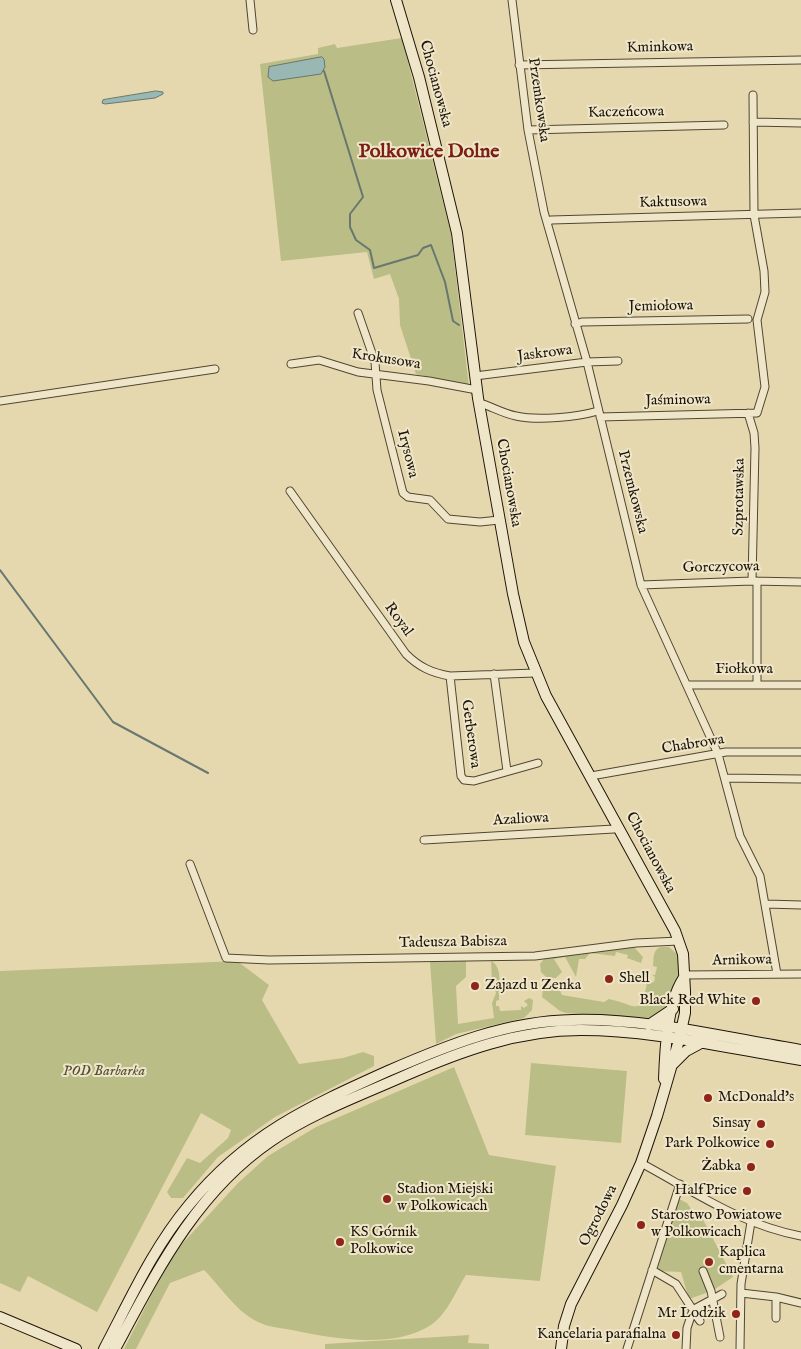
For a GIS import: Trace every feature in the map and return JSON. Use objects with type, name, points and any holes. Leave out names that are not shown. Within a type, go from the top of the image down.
[{"type":"street","points":[[250,0],[253,30]]},
{"type":"street","name":"Chocianowska","points":[[396,0],[419,78],[456,227],[479,404],[518,620],[535,672],[546,696],[619,826],[679,941],[684,977]]},
{"type":"street","name":"Przemkowska","points":[[512,0],[518,64],[528,130],[547,222],[587,362],[641,585],[718,754],[740,836],[760,876],[777,974]]},
{"type":"street","name":"Kminkowa","points":[[518,64],[801,60]]},
{"type":"street","points":[[753,95],[754,215]]},
{"type":"street","points":[[753,122],[801,123]]},
{"type":"street","name":"Kaczeńcowa","points":[[528,130],[724,126]]},
{"type":"street","name":"Kaktusowa","points":[[547,222],[551,220],[801,213]]},
{"type":"street","name":"Jaśminowa","points":[[479,404],[529,418],[599,414],[757,413],[765,387],[757,320],[765,292],[764,271],[754,215]]},
{"type":"street","points":[[358,313],[377,375]]},
{"type":"street","name":"Jemiołowa","points":[[575,324],[582,322],[748,318]]},
{"type":"street","name":"Krokusowa","points":[[291,364],[319,360],[358,372],[477,390]]},
{"type":"street","name":"Jaskrowa","points":[[475,376],[587,362],[618,362]]},
{"type":"street","points":[[0,401],[215,369]]},
{"type":"street","name":"Irysowa","points":[[377,375],[377,390],[405,495],[430,500],[448,519],[480,522],[500,520]]},
{"type":"street","name":"Szprotawska","points":[[748,414],[754,433],[755,448],[757,684]]},
{"type":"street","name":"Royal","points":[[290,492],[406,654],[427,670],[450,676],[535,672]]},
{"type":"street","name":"Gorczycowa","points":[[641,585],[648,583],[801,582]]},
{"type":"street","name":"Gerberowa","points":[[494,674],[507,771]]},
{"type":"street","name":"Gerberowa","points":[[450,676],[461,776],[468,782],[538,763]]},
{"type":"street","name":"Fiołkowa","points":[[687,685],[801,685]]},
{"type":"street","name":"Chabrowa","points":[[591,776],[718,754],[801,752]]},
{"type":"street","points":[[725,778],[800,778]]},
{"type":"street","name":"Azaliowa","points":[[424,840],[614,829],[619,826]]},
{"type":"street","name":"Tadeusza Babisza","points":[[190,864],[226,958],[269,960],[535,956],[636,943],[679,941]]},
{"type":"street","points":[[766,904],[801,905]]},
{"type":"street","name":"Arnikowa","points":[[684,977],[801,974]]},
{"type":"street","name":"Ogrodowa","points":[[663,1095],[664,1056],[673,1009],[679,986],[684,977]]},
{"type":"street","name":"Ogrodowa","points":[[561,1349],[564,1326],[571,1304],[622,1205],[641,1163],[680,1035],[685,1013],[684,977]]},
{"type":"street","points":[[648,1025],[673,1009]]},
{"type":"street","points":[[685,1013],[700,1039]]},
{"type":"street","points":[[104,1349],[154,1255],[188,1205],[238,1154],[263,1134],[300,1111],[447,1046],[496,1030],[537,1023],[572,1020],[648,1025],[668,1034]]},
{"type":"street","points":[[115,1349],[158,1269],[198,1209],[245,1162],[271,1142],[305,1121],[450,1056],[500,1040],[580,1030],[652,1036],[680,1035],[801,1060]]},
{"type":"street","points":[[652,1036],[664,1056]]},
{"type":"street","points":[[671,1067],[681,1055],[700,1039],[801,1050]]},
{"type":"street","points":[[641,1163],[724,1210],[751,1222],[801,1236]]},
{"type":"street","points":[[627,1349],[680,1184]]},
{"type":"street","points":[[740,1349],[741,1293],[751,1222]]},
{"type":"street","points":[[652,1270],[676,1284],[700,1321]]},
{"type":"street","points":[[703,1271],[712,1299],[720,1337]]},
{"type":"street","points":[[741,1293],[776,1297],[801,1303]]},
{"type":"street","points":[[686,1349],[686,1335],[694,1310],[722,1294]]},
{"type":"street","points":[[776,1297],[776,1318]]},
{"type":"street","points":[[0,1316],[76,1349]]},
{"type":"green space","points":[[402,38],[451,234],[469,387],[416,374],[400,325],[399,299],[390,274],[374,279],[367,252],[281,261],[260,64],[318,54],[318,48],[335,44],[337,48]]},
{"type":"green space","points":[[634,947],[643,957],[641,963],[627,958],[628,955],[616,952],[615,956],[590,953],[585,959],[579,959],[576,977],[565,957],[554,959],[562,972],[556,978],[547,978],[541,972],[540,964],[544,959]]},
{"type":"green space","points":[[661,947],[669,947],[678,955],[678,975],[668,1008],[650,1020],[566,1013],[560,1011],[542,997],[543,988],[558,986],[562,995],[604,1002],[609,999],[631,1006],[639,1005],[645,994],[647,983],[654,982],[655,977],[652,975],[655,975],[657,967],[653,966],[654,955],[656,950]]},
{"type":"green space","name":"POD Barbarka","points":[[237,961],[269,985],[262,1000],[299,1064],[343,1058],[363,1052],[374,1056],[374,1066],[275,1117],[218,1157],[183,1198],[171,1198],[167,1192],[187,1158],[200,1163],[228,1138],[231,1130],[201,1113],[97,1312],[28,1276],[20,1292],[0,1283],[0,971]]},
{"type":"green space","points":[[466,961],[466,977],[456,986],[458,1024],[494,1018],[492,1003],[496,993],[492,982],[491,961],[499,972],[499,1000],[496,1001],[496,1006],[499,1006],[500,1011],[521,1010],[521,1006],[524,1008],[528,1005],[524,1001],[529,998],[533,1000],[532,1010],[524,1018],[456,1034],[436,1044],[430,962]]},
{"type":"green space","points":[[531,1063],[627,1071],[621,1143],[525,1135]]},
{"type":"green space","name":"Stadion Miejski w Polkowicach","points":[[454,1067],[489,1155],[556,1166],[540,1281],[466,1275],[447,1308],[431,1325],[400,1337],[382,1340],[363,1340],[344,1339],[260,1323],[241,1311],[204,1270],[170,1283],[136,1349],[124,1349],[157,1284],[181,1245],[238,1183],[268,1156],[316,1127]]},
{"type":"green space","points":[[679,1199],[687,1203],[694,1213],[698,1210],[733,1277],[712,1291],[689,1299],[681,1272],[657,1271],[671,1220]]},
{"type":"green space","points":[[469,1335],[468,1343],[489,1344],[489,1349],[325,1349],[325,1344]]},
{"type":"water","points":[[322,57],[325,67],[321,74],[273,81],[268,77],[269,67]]},
{"type":"water","points":[[156,91],[163,92],[163,94],[155,98],[102,103],[103,100]]},
{"type":"waterway","points":[[324,71],[363,197],[350,214],[350,227],[356,240],[370,250],[374,268],[418,255],[423,248],[431,245],[445,282],[453,321],[459,325]]},
{"type":"waterway","points":[[0,570],[113,722],[208,773]]},
{"type":"place","name":"Shell","points":[[609,979]]},
{"type":"place","name":"Zajazd u Zenka","points":[[475,986]]},
{"type":"place","name":"Black Red White","points":[[756,1001]]},
{"type":"place","name":"McDonald's","points":[[708,1098]]},
{"type":"place","name":"Sinsay","points":[[761,1124]]},
{"type":"place","name":"Park Polkowice","points":[[770,1144]]},
{"type":"place","name":"Żabka","points":[[751,1167]]},
{"type":"place","name":"HalfPrice","points":[[747,1191]]},
{"type":"place","name":"Stadion Miejski w Polkowicach","points":[[387,1199]]},
{"type":"place","name":"Starostwo Powiatowe w Polkowicach","points":[[641,1225]]},
{"type":"place","name":"KS Górnik Polkowice","points":[[340,1242]]},
{"type":"place","name":"Kaplica cmentarna","points":[[709,1262]]},
{"type":"place","name":"Mr Lodzik","points":[[736,1314]]},
{"type":"place","name":"Kancelaria parafialna","points":[[676,1335]]},
{"type":"district","name":"Polkowice Dolne","points":[[429,153]]}]
